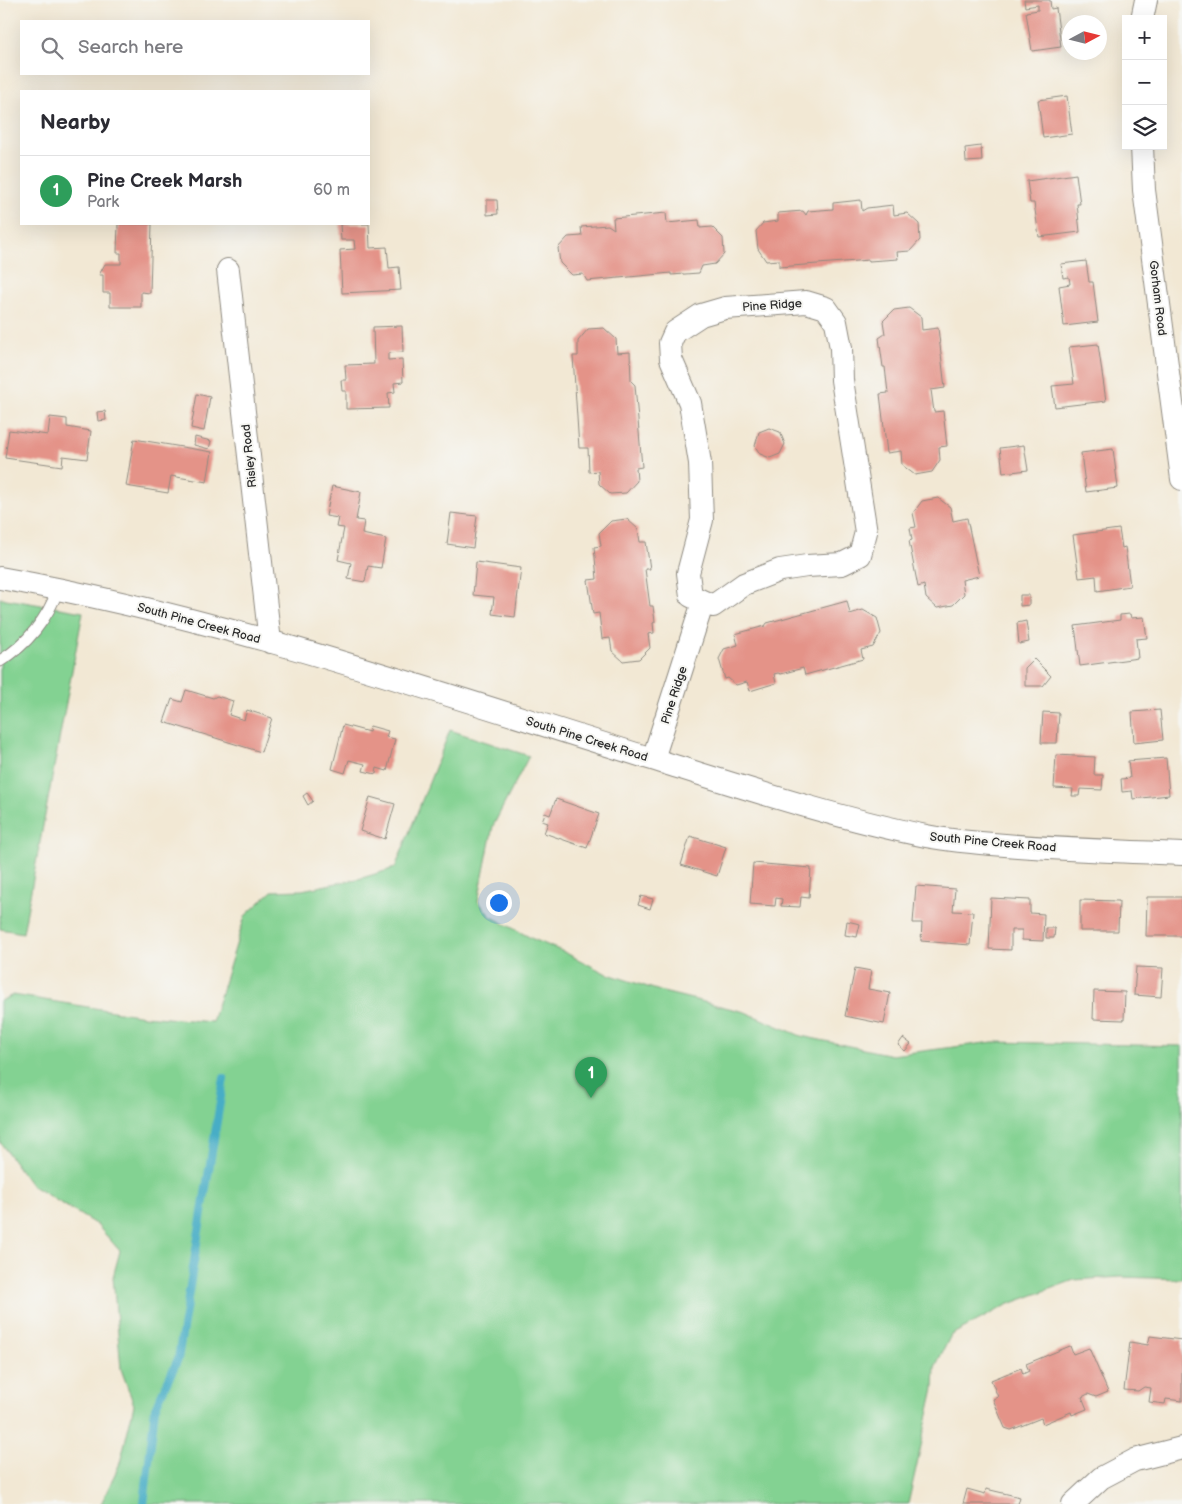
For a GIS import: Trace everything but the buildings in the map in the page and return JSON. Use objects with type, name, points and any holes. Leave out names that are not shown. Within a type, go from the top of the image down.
[{"type":"street","points":[[1143,15],[1146,0]]},
{"type":"street","name":"Gorham Road","points":[[1142,150],[1144,190],[1182,480]]},
{"type":"street","name":"Risley Road","points":[[228,270],[270,642]]},
{"type":"street","name":"Pine Ridge","points":[[806,302],[826,308],[836,322],[841,348],[842,380],[866,532],[860,555],[842,564],[780,570],[744,584],[713,606],[704,602],[691,596],[688,573],[702,520],[700,463],[690,403],[670,358],[670,343],[675,332],[701,315],[725,308],[806,302]]},
{"type":"street","name":"South Pine Creek Road","points":[[0,578],[147,608],[270,642],[852,819],[929,837],[1037,848],[1182,854]]},
{"type":"street","name":"Pine Ridge","points":[[653,759],[704,602]]},
{"type":"street","points":[[1073,1504],[1101,1478],[1135,1460],[1182,1448]]},
{"type":"lane","points":[[0,661],[11,655],[35,631],[52,606],[58,589]]},
{"type":"green space","points":[[0,598],[83,612],[23,933],[0,929]]},
{"type":"green space","points":[[450,730],[529,756],[493,826],[478,901],[490,916],[533,939],[605,973],[663,992],[745,1012],[801,1036],[892,1055],[993,1042],[1182,1046],[1182,1279],[1121,1277],[1074,1280],[1009,1304],[951,1335],[935,1367],[934,1388],[908,1504],[101,1504],[120,1463],[134,1405],[121,1369],[113,1277],[120,1251],[97,1225],[31,1185],[0,1142],[0,1001],[13,995],[144,1016],[212,1022],[245,916],[272,891],[302,890],[362,878],[395,868]]},
{"type":"waterway","points":[[144,1504],[155,1408],[178,1359],[224,1078]]},
{"type":"place","name":"Pine Creek Marsh","points":[[591,1098]]}]
